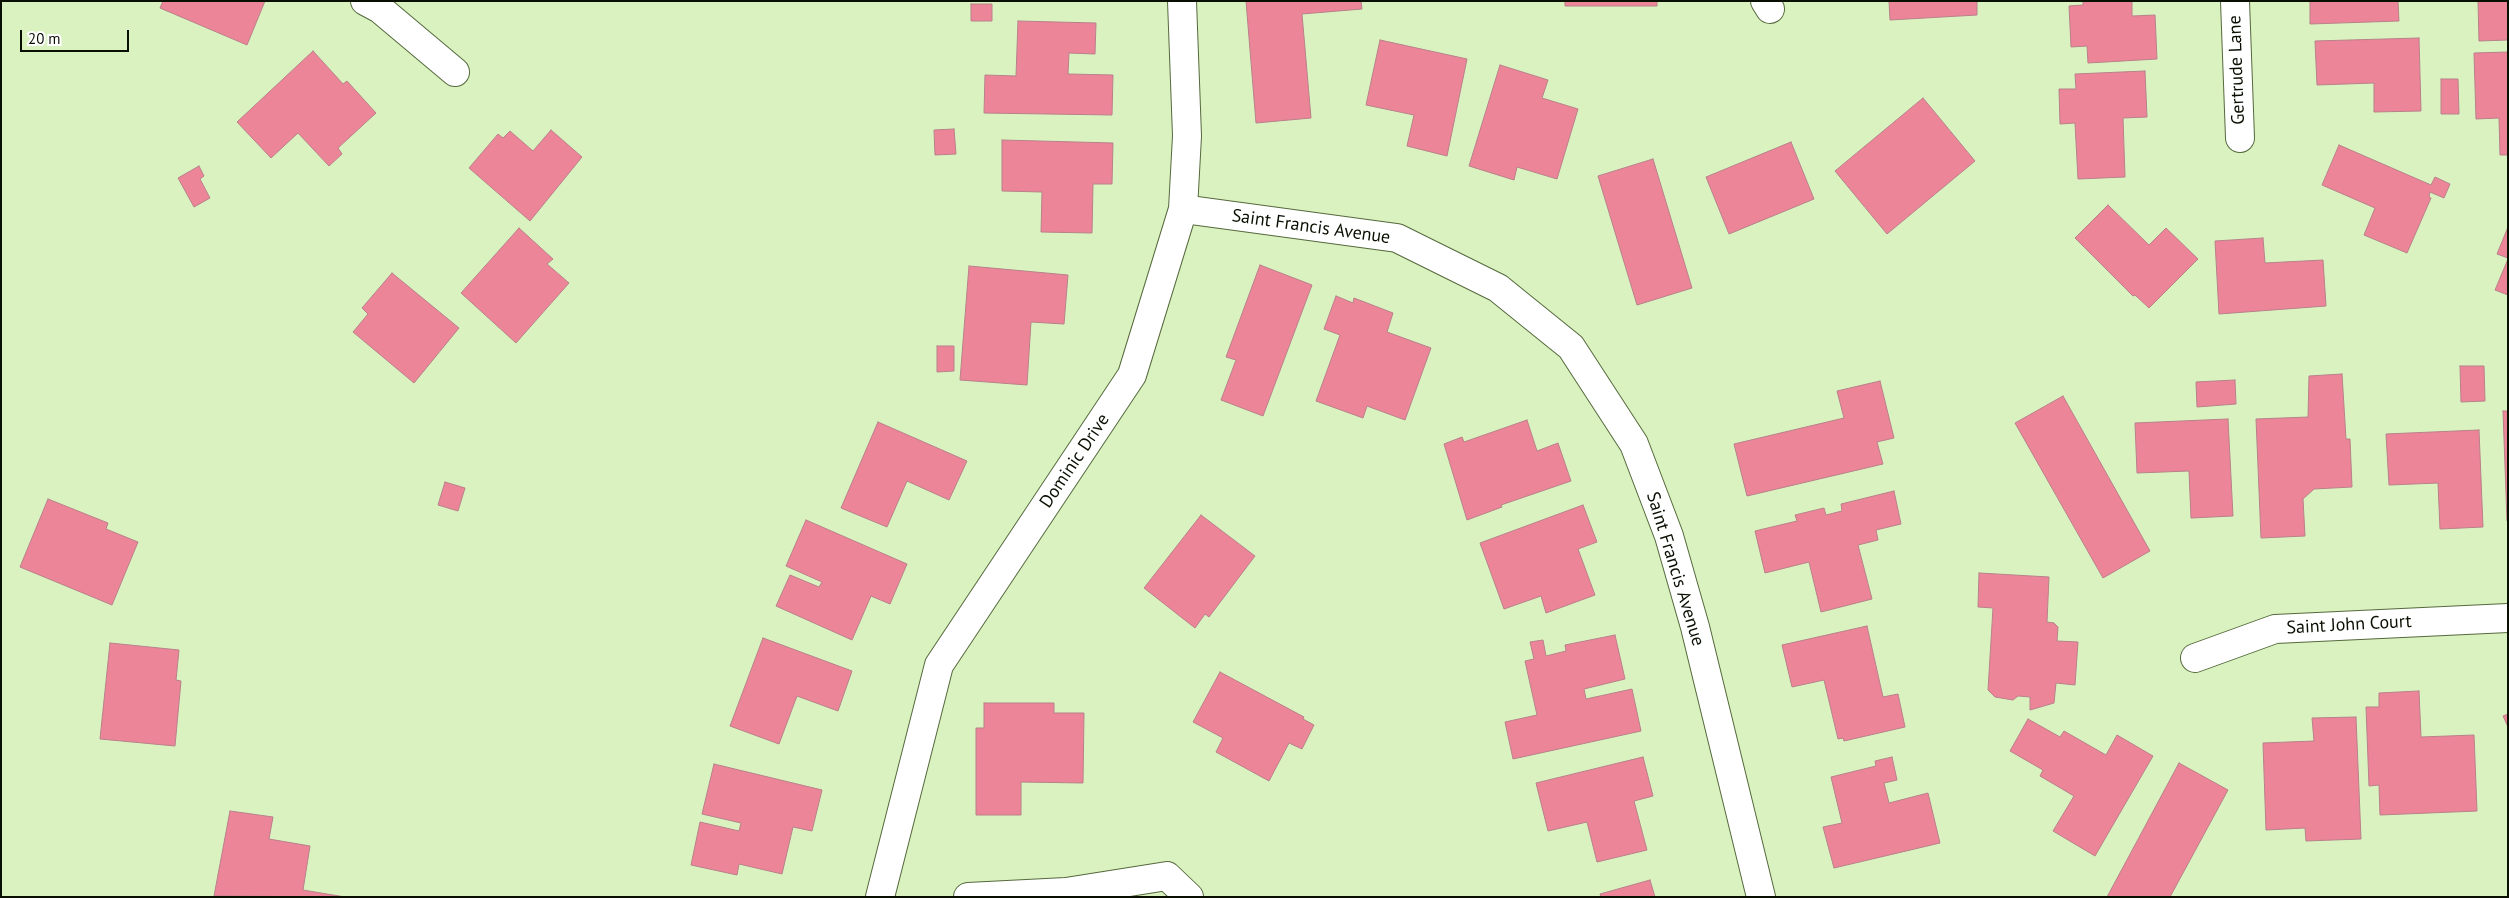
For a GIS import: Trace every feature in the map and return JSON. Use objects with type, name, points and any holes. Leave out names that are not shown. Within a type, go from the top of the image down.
[{"type":"street","points":[[365,1],[380,10],[455,72]]},
{"type":"street","name":"Dominic Drive","points":[[880,897],[939,664],[1132,375],[1183,209],[1186,136],[1182,1]]},
{"type":"street","name":"Gertrude Lane","points":[[2235,1],[2240,138]]},
{"type":"street","name":"Saint Francis Avenue","points":[[1183,209],[1397,238],[1498,288],[1571,347],[1634,444],[1669,536],[1695,627],[1761,897]]},
{"type":"street","name":"Saint John Court","points":[[2195,658],[2275,629],[2508,618]]},
{"type":"street","points":[[968,897],[1066,892],[1167,876],[1189,897]]},
{"type":"building","points":[[163,1],[265,1],[247,45],[160,8]]},
{"type":"building","points":[[1246,1],[1361,1],[1362,9],[1302,14],[1311,118],[1256,123]]},
{"type":"building","points":[[1565,1],[1657,1],[1657,6],[1565,6]]},
{"type":"building","points":[[1889,1],[1977,1],[1977,15],[1890,20]]},
{"type":"building","points":[[2083,1],[2132,1],[2132,16],[2155,15],[2157,59],[2088,63],[2087,46],[2071,47],[2069,6],[2083,5]]},
{"type":"building","points":[[2310,1],[2398,1],[2399,21],[2310,24]]},
{"type":"building","points":[[2478,1],[2508,1],[2508,40],[2479,41]]},
{"type":"building","points":[[971,4],[992,4],[992,21],[971,21]]},
{"type":"building","points":[[1018,21],[1096,23],[1095,54],[1069,53],[1068,74],[1113,75],[1112,115],[984,113],[985,75],[1016,76]]},
{"type":"building","points":[[2419,38],[2421,111],[2374,112],[2374,83],[2317,85],[2315,41]]},
{"type":"building","points":[[1380,40],[1467,59],[1447,156],[1407,146],[1414,115],[1366,105]]},
{"type":"building","points":[[313,51],[343,84],[347,81],[376,113],[338,148],[342,154],[329,166],[298,133],[271,158],[237,122]]},
{"type":"building","points":[[2508,52],[2508,155],[2500,155],[2499,118],[2476,119],[2474,53]]},
{"type":"building","points":[[1500,65],[1548,80],[1542,98],[1578,109],[1557,179],[1517,167],[1514,180],[1469,166]]},
{"type":"building","points":[[2145,71],[2147,117],[2123,118],[2125,177],[2078,179],[2075,123],[2060,124],[2059,89],[2076,89],[2075,74]]},
{"type":"building","points":[[2441,79],[2458,79],[2459,114],[2441,114]]},
{"type":"building","points":[[1923,98],[1975,161],[1887,234],[1835,171]]},
{"type":"building","points":[[954,129],[956,154],[935,155],[934,130]]},
{"type":"building","points":[[551,130],[582,157],[530,221],[469,168],[498,134],[503,138],[510,131],[533,151]]},
{"type":"building","points":[[1002,140],[1113,143],[1112,184],[1093,184],[1092,233],[1041,232],[1042,192],[1002,191]]},
{"type":"building","points":[[1791,142],[1814,199],[1729,234],[1706,177]]},
{"type":"building","points":[[2339,145],[2431,185],[2435,177],[2450,184],[2444,198],[2430,192],[2429,197],[2431,198],[2407,253],[2364,235],[2375,208],[2322,185]]},
{"type":"building","points":[[1653,159],[1692,288],[1637,305],[1598,176]]},
{"type":"building","points":[[199,166],[204,176],[200,179],[210,198],[194,207],[178,178]]},
{"type":"building","points":[[2108,205],[2149,245],[2166,228],[2198,259],[2149,308],[2135,295],[2133,296],[2075,238]]},
{"type":"building","points":[[2508,227],[2508,258],[2497,254]]},
{"type":"building","points":[[519,228],[553,259],[547,264],[569,283],[516,343],[461,293]]},
{"type":"building","points":[[2263,238],[2265,263],[2323,260],[2326,306],[2219,314],[2215,241]]},
{"type":"building","points":[[2508,259],[2508,295],[2495,290]]},
{"type":"building","points":[[1260,265],[1312,285],[1263,416],[1221,400],[1236,360],[1226,357]]},
{"type":"building","points":[[969,266],[1068,275],[1064,324],[1031,322],[1027,385],[960,380]]},
{"type":"building","points":[[392,273],[459,328],[414,383],[353,332],[368,314],[362,308]]},
{"type":"building","points":[[1336,296],[1353,303],[1354,298],[1393,313],[1387,332],[1431,348],[1405,420],[1367,406],[1363,418],[1316,401],[1340,335],[1324,329]]},
{"type":"building","points":[[937,346],[954,346],[954,371],[937,372]]},
{"type":"building","points":[[2460,366],[2484,366],[2485,401],[2461,402]]},
{"type":"building","points":[[2342,374],[2346,439],[2350,439],[2352,487],[2314,489],[2303,499],[2305,536],[2261,538],[2256,419],[2308,417],[2309,376]]},
{"type":"building","points":[[2235,380],[2236,404],[2197,407],[2196,382]]},
{"type":"building","points":[[1880,381],[1894,438],[1877,442],[1883,464],[1747,496],[1734,444],[1844,418],[1837,391]]},
{"type":"building","points":[[2063,396],[2150,551],[2103,578],[2015,423]]},
{"type":"building","points":[[2503,411],[2508,411],[2508,521],[2507,521]]},
{"type":"building","points":[[2228,419],[2233,516],[2191,518],[2189,471],[2137,473],[2135,423]]},
{"type":"building","points":[[1527,420],[1537,451],[1558,443],[1571,481],[1501,505],[1502,507],[1467,520],[1444,444],[1462,437],[1464,442]]},
{"type":"building","points":[[878,422],[967,461],[949,500],[907,481],[887,527],[841,508]]},
{"type":"building","points":[[2479,430],[2483,527],[2440,529],[2438,483],[2389,485],[2386,434]]},
{"type":"building","points":[[445,482],[465,488],[458,511],[438,505]]},
{"type":"building","points":[[1894,491],[1901,524],[1876,530],[1878,540],[1858,545],[1872,599],[1821,612],[1809,562],[1765,573],[1755,531],[1797,521],[1795,515],[1824,508],[1826,515],[1842,511],[1841,504]]},
{"type":"building","points":[[48,499],[108,523],[106,529],[138,542],[112,605],[20,567]]},
{"type":"building","points":[[1583,505],[1597,542],[1578,549],[1595,595],[1546,613],[1541,596],[1504,609],[1480,543]]},
{"type":"building","points":[[1201,515],[1255,556],[1209,617],[1205,614],[1195,628],[1144,588]]},
{"type":"building","points":[[806,520],[907,564],[890,604],[871,596],[852,640],[776,606],[790,575],[819,587],[822,582],[786,566]]},
{"type":"building","points":[[1979,573],[2049,577],[2047,622],[2054,623],[2058,627],[2057,641],[2078,642],[2075,685],[2056,683],[2054,703],[2030,710],[2030,697],[2018,696],[2013,700],[1995,697],[1988,690],[1993,608],[1978,607]]},
{"type":"building","points":[[1867,626],[1883,697],[1898,694],[1905,727],[1844,741],[1843,738],[1838,739],[1824,680],[1792,687],[1782,645]]},
{"type":"building","points":[[1615,635],[1625,679],[1584,689],[1586,699],[1632,689],[1641,731],[1513,759],[1505,722],[1537,715],[1525,661],[1534,659],[1530,642],[1543,640],[1546,656],[1566,651],[1565,645]]},
{"type":"building","points":[[763,638],[852,671],[838,711],[797,696],[779,744],[730,726]]},
{"type":"building","points":[[110,643],[179,650],[176,680],[181,681],[175,746],[100,739]]},
{"type":"building","points":[[1220,672],[1304,717],[1303,719],[1314,725],[1302,749],[1289,743],[1269,781],[1216,752],[1223,738],[1193,722]]},
{"type":"building","points":[[2419,691],[2421,737],[2474,735],[2477,811],[2380,815],[2379,785],[2369,786],[2366,707],[2379,707],[2379,693]]},
{"type":"building","points":[[984,703],[1054,703],[1054,713],[1084,713],[1083,783],[1021,782],[1021,815],[976,815],[976,728],[984,728]]},
{"type":"building","points":[[2508,714],[2508,727],[2503,716]]},
{"type":"building","points":[[2356,717],[2361,839],[2306,841],[2305,828],[2266,830],[2263,743],[2314,741],[2312,718]]},
{"type":"building","points":[[2028,719],[2060,737],[2064,731],[2106,755],[2117,735],[2153,756],[2095,856],[2053,831],[2074,796],[2040,776],[2043,770],[2010,751]]},
{"type":"building","points":[[1643,757],[1653,796],[1634,801],[1647,850],[1597,862],[1587,822],[1548,831],[1536,783]]},
{"type":"building","points":[[1892,757],[1897,780],[1884,783],[1889,803],[1928,793],[1940,843],[1834,868],[1823,827],[1842,823],[1831,777],[1876,766],[1875,761]]},
{"type":"building","points":[[2179,763],[2228,790],[2170,897],[2107,897]]},
{"type":"building","points":[[714,764],[822,790],[812,831],[793,827],[782,874],[739,864],[737,875],[691,865],[700,822],[739,831],[741,823],[702,814]]},
{"type":"building","points":[[230,811],[273,817],[269,839],[310,846],[303,890],[345,897],[214,896]]},
{"type":"building","points":[[1650,880],[1655,897],[1601,897],[1600,894]]}]
